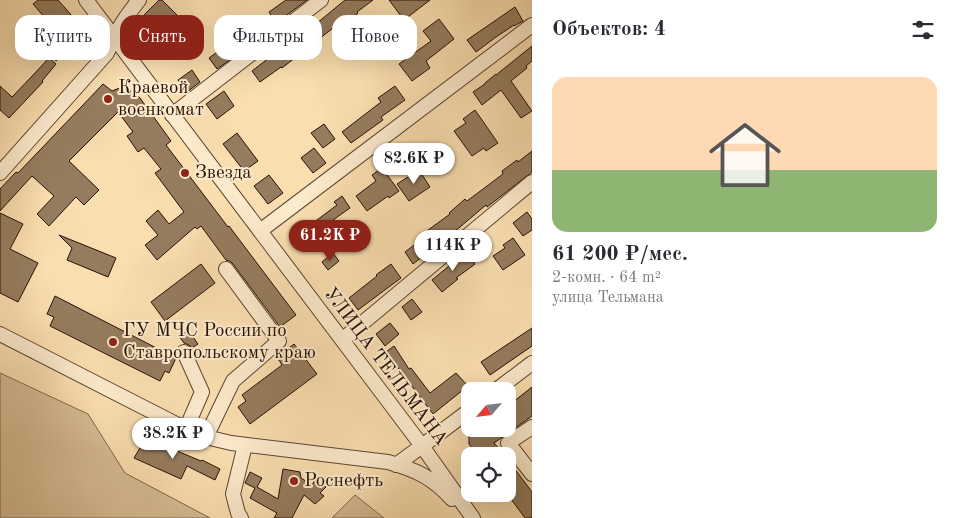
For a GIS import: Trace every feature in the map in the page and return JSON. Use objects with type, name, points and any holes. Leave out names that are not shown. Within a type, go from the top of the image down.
[{"type":"street","name":"УЛИЦА ТЕЛЬМАНА","points":[[86,0],[422,446],[473,518]]},
{"type":"street","points":[[0,173],[107,53],[125,17],[139,0]]},
{"type":"street","points":[[172,115],[321,0]]},
{"type":"street","points":[[260,231],[532,25]]},
{"type":"street","points":[[342,340],[532,182]]},
{"type":"street","points":[[206,437],[233,382],[280,341],[226,269]]},
{"type":"street","points":[[0,334],[186,429],[206,437],[231,443],[379,460],[408,468],[433,481],[468,518]]},
{"type":"street","points":[[184,352],[202,392],[186,429]]},
{"type":"street","points":[[507,382],[532,363]]},
{"type":"street","points":[[396,464],[461,417]]},
{"type":"street","points":[[532,427],[508,443],[532,474]]},
{"type":"street","points":[[240,518],[233,494],[245,444]]},
{"type":"shaded area","points":[[0,373],[88,414],[125,473],[210,518],[0,518]]},
{"type":"shaded area","points":[[355,495],[384,518],[332,518]]},
{"type":"building","points":[[38,0],[58,0],[71,15],[42,15],[33,4]]},
{"type":"building","points":[[159,0],[162,0],[177,15],[144,15]]},
{"type":"building","points":[[286,0],[307,0],[287,15],[271,15],[269,12]]},
{"type":"building","points":[[345,0],[373,0],[356,15],[332,15],[332,29],[322,37],[322,19]]},
{"type":"building","points":[[389,0],[430,0],[410,15],[400,15]]},
{"type":"building","points":[[515,7],[523,21],[514,25],[476,52],[467,40]]},
{"type":"building","points":[[439,19],[454,39],[426,61],[430,68],[412,81],[399,64],[405,60],[417,60],[417,51],[431,41],[423,31]]},
{"type":"building","points":[[532,46],[532,61],[526,66],[527,68],[511,81],[532,111],[521,118],[501,90],[482,105],[473,92]]},
{"type":"building","points":[[214,54],[214,60],[230,60],[217,69],[209,58]]},
{"type":"building","points":[[47,60],[51,60],[56,64],[43,82],[9,118],[0,110],[0,86],[12,97]]},
{"type":"building","points":[[266,60],[292,60],[260,82],[252,71]]},
{"type":"building","points":[[192,70],[200,82],[187,92],[178,80]]},
{"type":"building","points":[[103,84],[112,91],[122,87],[127,90],[131,89],[140,98],[171,141],[166,145],[296,315],[280,327],[233,264],[226,260],[201,226],[197,229],[195,227],[157,260],[145,245],[158,235],[146,221],[158,210],[169,224],[184,212],[155,173],[161,169],[144,148],[138,152],[127,136],[133,132],[118,112],[69,161],[99,190],[84,205],[76,197],[49,226],[37,214],[54,196],[32,176],[0,211],[0,189],[16,172],[18,173]]},
{"type":"building","points":[[395,86],[405,100],[381,117],[383,120],[351,143],[342,132],[381,102],[378,98]]},
{"type":"building","points":[[224,91],[234,106],[217,119],[206,104]]},
{"type":"building","points":[[475,110],[498,143],[486,151],[484,148],[472,156],[454,131],[466,123],[463,119]]},
{"type":"building","points":[[324,124],[335,139],[323,148],[311,133]]},
{"type":"building","points":[[237,133],[258,161],[244,171],[223,144]]},
{"type":"building","points":[[434,144],[444,158],[430,168],[419,155]]},
{"type":"building","points":[[314,148],[326,163],[313,173],[301,158]]},
{"type":"building","points":[[532,151],[532,172],[487,207],[486,205],[413,264],[405,252],[426,236],[424,233],[450,214],[465,199],[467,201],[503,174],[502,171]]},
{"type":"building","points":[[382,168],[399,191],[389,198],[388,196],[367,211],[356,196],[376,181],[372,175]]},
{"type":"building","points":[[419,170],[430,187],[409,201],[397,184]]},
{"type":"building","points":[[269,175],[283,193],[268,204],[254,186]]},
{"type":"building","points":[[342,196],[350,208],[333,220],[336,224],[318,237],[320,239],[309,247],[307,244],[302,248],[293,236],[337,205],[334,202]]},
{"type":"building","points":[[527,212],[532,219],[532,230],[523,236],[513,223]]},
{"type":"building","points":[[0,213],[23,224],[10,249],[38,263],[18,302],[0,293]]},
{"type":"building","points":[[59,235],[116,258],[108,277],[67,260],[72,248]]},
{"type":"building","points":[[513,238],[525,255],[503,270],[493,256],[505,248],[503,245]]},
{"type":"building","points":[[466,252],[475,264],[456,278],[458,279],[442,292],[432,280]]},
{"type":"building","points":[[333,253],[339,261],[328,270],[322,262]]},
{"type":"building","points":[[201,264],[215,283],[165,321],[151,302]]},
{"type":"building","points":[[391,264],[401,278],[358,310],[349,298]]},
{"type":"building","name":"ГУ МЧС России по Ставропольскому краю","points":[[55,296],[176,358],[169,373],[165,371],[160,381],[50,326],[54,317],[47,314]]},
{"type":"building","points":[[412,299],[422,312],[411,320],[402,307]]},
{"type":"building","points":[[390,323],[399,334],[385,346],[376,334]]},
{"type":"building","points":[[532,328],[532,346],[490,375],[481,362]]},
{"type":"building","points":[[188,330],[198,344],[192,348],[184,343],[179,336]]},
{"type":"building","points":[[294,344],[317,374],[250,424],[238,407],[246,401],[242,395],[282,365],[277,357]]},
{"type":"building","points":[[394,346],[409,369],[411,368],[430,393],[456,373],[464,382],[461,382],[461,392],[433,414],[386,352]]},
{"type":"building","points":[[532,387],[532,416],[516,427],[516,400]]},
{"type":"building","points":[[146,438],[220,469],[215,480],[187,466],[181,479],[134,458]]},
{"type":"building","points":[[469,438],[501,438],[494,443],[497,447],[471,447]]},
{"type":"building","points":[[283,469],[300,472],[301,478],[312,485],[315,480],[326,487],[320,493],[324,496],[315,504],[304,495],[292,518],[274,518],[277,513],[250,498],[255,488],[245,483],[250,472],[262,478],[257,487],[278,499]]},
{"type":"building","points":[[516,471],[532,492],[532,518],[525,518],[513,502],[516,502]]},
{"type":"place","name":"Краевой военкомат","points":[[108,99]]},
{"type":"place","name":"Звезда","points":[[185,173]]},
{"type":"place","name":"ГУ МЧС России по Ставропольскому краю","points":[[113,342]]},
{"type":"place","name":"Роснефть","points":[[294,481]]}]
